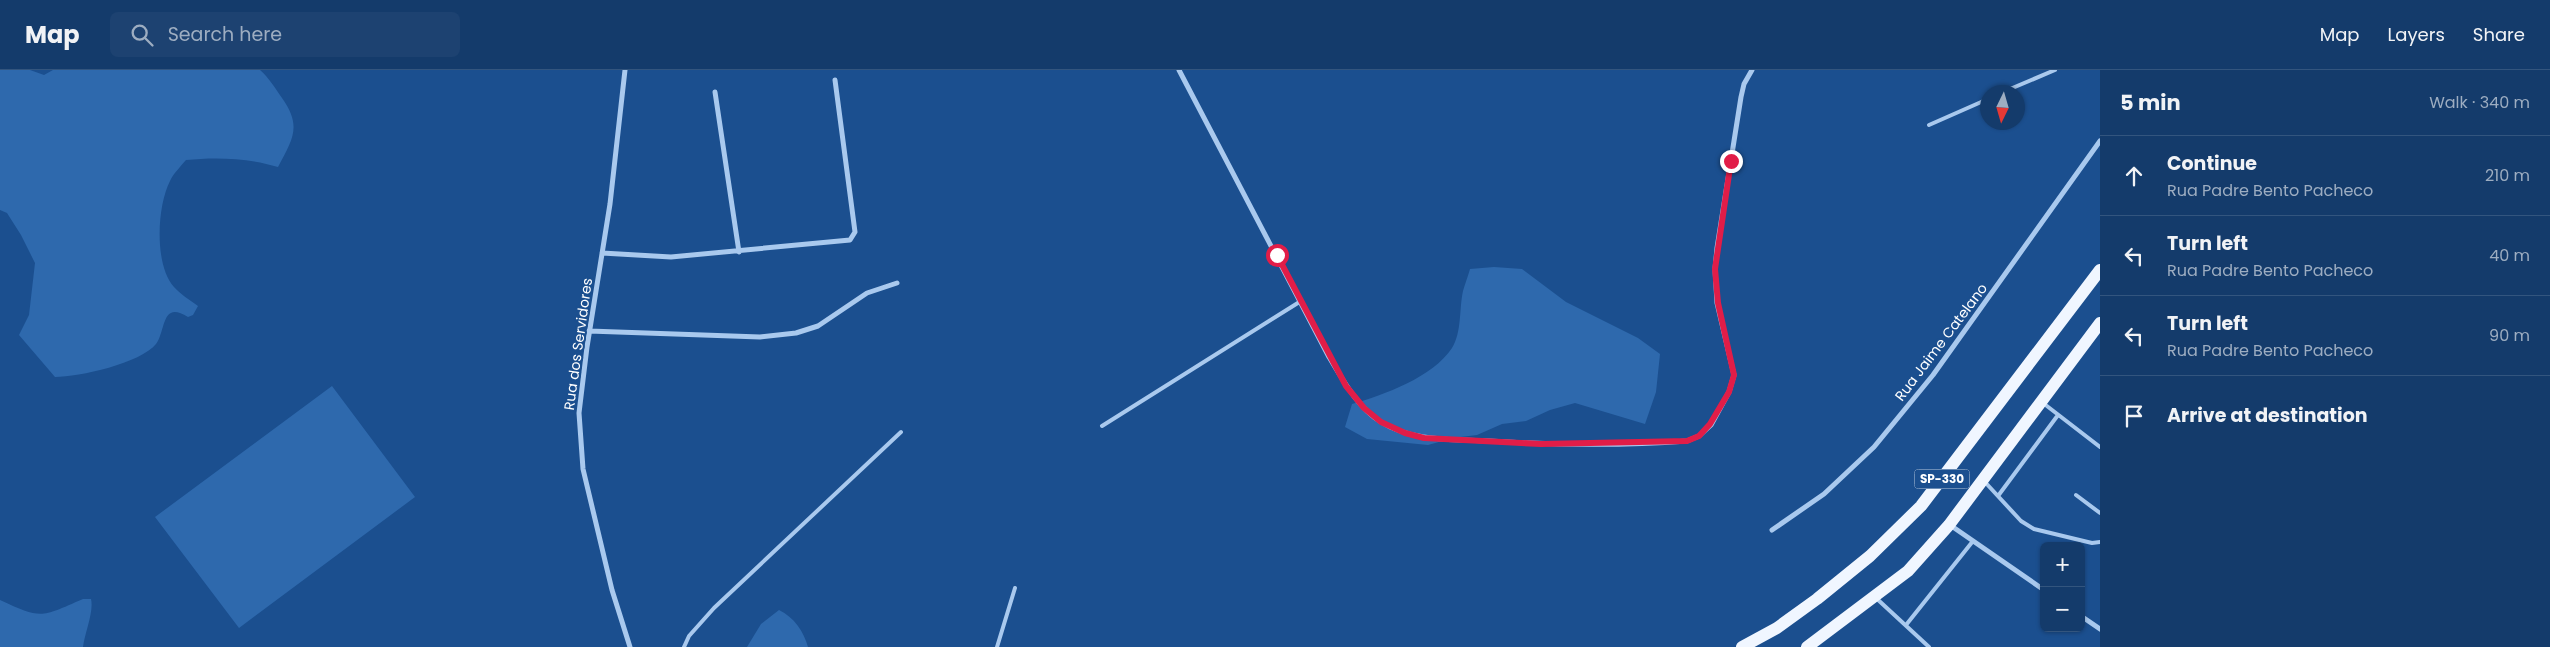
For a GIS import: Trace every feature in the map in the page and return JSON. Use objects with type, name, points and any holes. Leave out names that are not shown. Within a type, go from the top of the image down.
[{"type":"main road","name":"SP-330","points":[[1742,647],[1777,628],[1817,599],[1870,556],[1921,506],[2100,270]]},
{"type":"main road","name":"SP-330","points":[[1806,647],[1908,571],[1949,525],[2100,324]]},
{"type":"street","name":"Rua dos Servidores","points":[[625,70],[610,204],[589,331],[579,413],[583,469],[612,590],[630,647]]},
{"type":"street","points":[[1179,70],[1346,386],[1364,408],[1381,422],[1405,433],[1424,438],[1541,444],[1687,441],[1699,436],[1720,410],[1734,375],[1718,303],[1715,269],[1741,97],[1744,84],[1752,70]]},
{"type":"street","points":[[602,253],[671,257],[850,240],[855,232],[835,80]]},
{"type":"street","points":[[715,92],[738,252]]},
{"type":"street","name":"Rua Jaime Catelano","points":[[1772,530],[1824,494],[1874,447],[1933,375],[2100,141]]},
{"type":"street","points":[[589,331],[760,337],[796,333],[818,326],[867,293],[897,283]]},
{"type":"street","points":[[1949,525],[2040,587]]},
{"type":"street","points":[[2085,619],[2100,629]]},
{"type":"lane","points":[[2020,85],[2055,70]]},
{"type":"lane","points":[[1929,125],[1980,103]]},
{"type":"lane","points":[[1102,426],[1301,301]]},
{"type":"lane","points":[[2042,402],[2100,447]]},
{"type":"lane","points":[[1998,496],[2058,415]]},
{"type":"lane","points":[[684,647],[689,636],[714,608],[901,432]]},
{"type":"lane","points":[[1983,481],[2021,521],[2034,529],[2092,543],[2100,542]]},
{"type":"lane","points":[[2076,495],[2100,513]]},
{"type":"lane","points":[[1906,625],[1973,541]]},
{"type":"lane","points":[[998,647],[1015,588]]},
{"type":"lane","points":[[1875,596],[1929,647]]},
{"type":"shaded area","points":[[0,70],[30,70],[44,75],[53,70],[260,70],[272,83],[292,117],[293,132],[291,140],[278,167],[232,159],[186,160],[171,178],[162,205],[160,220],[163,265],[174,287],[198,306],[193,315],[188,317],[173,312],[169,315],[156,344],[148,351],[124,363],[94,372],[55,377],[19,335],[29,315],[35,263],[7,213],[0,210]]},
{"type":"shaded area","points":[[1494,267],[1522,269],[1566,302],[1638,338],[1660,354],[1656,392],[1645,424],[1575,403],[1550,410],[1526,421],[1502,424],[1477,435],[1453,438],[1428,445],[1367,439],[1345,427],[1352,404],[1407,384],[1433,368],[1444,358],[1455,342],[1459,328],[1463,291],[1470,269]]},
{"type":"shaded area","points":[[332,386],[415,497],[239,628],[155,517]]},
{"type":"shaded area","points":[[83,599],[91,599],[92,604],[83,647],[0,647],[0,600],[25,611],[42,614],[58,610]]},
{"type":"shaded area","points":[[779,610],[798,626],[808,647],[747,647],[761,624]]},
{"type":"route","points":[[1277,255],[1346,386],[1364,408],[1381,422],[1405,433],[1424,438],[1541,444],[1687,441],[1699,436],[1720,410],[1729,392],[1734,375],[1718,303],[1715,269],[1731,161]]}]
